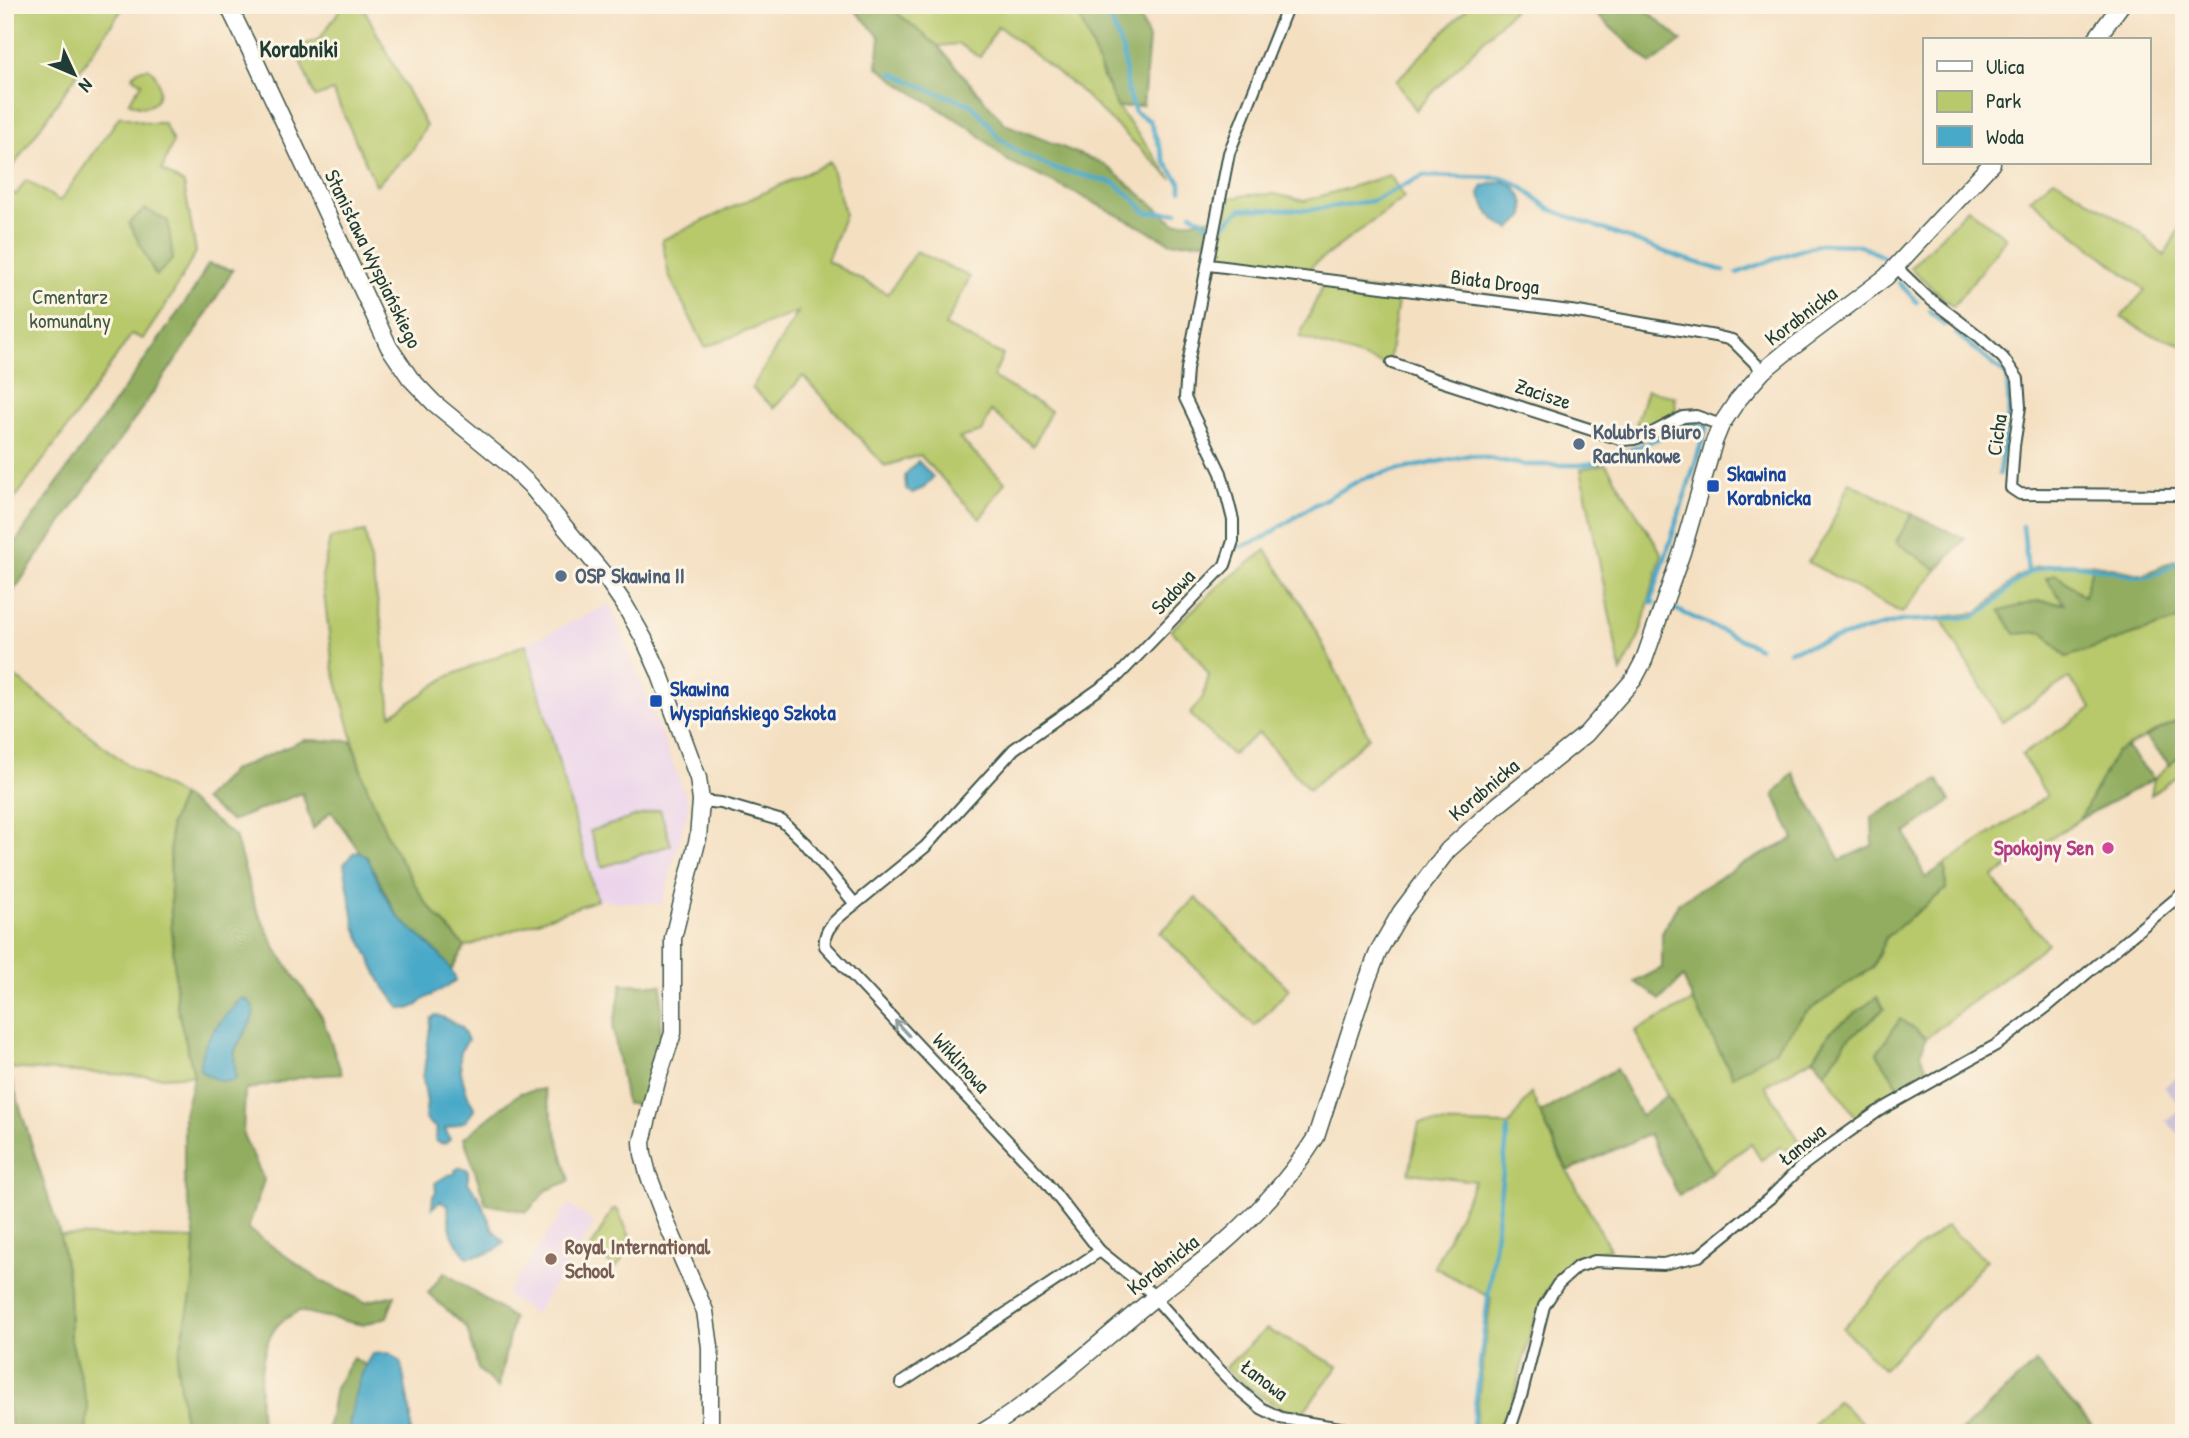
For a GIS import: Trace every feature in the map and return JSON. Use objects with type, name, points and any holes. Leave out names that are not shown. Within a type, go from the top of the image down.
[{"type":"street","name":"Stanisława Wyspiańskiego","points":[[228,5],[389,347],[410,378],[434,403],[530,485],[585,549],[624,604],[644,639],[691,754],[701,801],[698,838],[673,938],[673,1033],[657,1081],[642,1142],[648,1174],[705,1311],[710,1347],[710,1433]]},
{"type":"street","name":"Sadowa","points":[[855,904],[925,847],[1014,749],[1119,675],[1225,565],[1233,541],[1234,520],[1221,473],[1185,398],[1188,369],[1229,153],[1287,5]]},
{"type":"street","points":[[2096,38],[2121,5]]},
{"type":"street","name":"Korabnicka","points":[[981,1433],[1033,1397],[1227,1239],[1279,1188],[1316,1137],[1363,991],[1379,950],[1401,912],[1448,850],[1586,734],[1634,679],[1644,660],[1682,552],[1721,425],[1737,401],[1763,371],[1896,267],[1991,164]]},
{"type":"street","name":"Biała Droga","points":[[1209,265],[1578,312],[1715,336],[1732,340],[1763,371]]},
{"type":"street","name":"Cicha","points":[[1896,267],[1926,296],[2003,358],[2018,379],[2020,407],[2011,488],[2020,494],[2184,495]]},
{"type":"street","name":"Zacisze","points":[[1392,363],[1623,440],[1650,434],[1683,417],[1696,416],[1721,425]]},
{"type":"street","points":[[701,801],[721,803],[782,821],[805,843],[855,904]]},
{"type":"street","name":"Łanowa","points":[[1507,1433],[1522,1393],[1544,1306],[1558,1284],[1577,1267],[1595,1261],[1663,1265],[1699,1256],[1759,1207],[1802,1166],[1877,1112],[1998,1044],[2184,892]]},
{"type":"street","name":"Wiklinowa","points":[[855,904],[826,932],[825,946],[1046,1182],[1100,1251],[1154,1297]]},
{"type":"street","points":[[901,1383],[1100,1251]]},
{"type":"street","name":"Łanowa","points":[[1154,1297],[1234,1385],[1261,1408],[1282,1418],[1383,1433]]},
{"type":"shaded area","points":[[610,604],[689,805],[662,904],[597,900],[526,644]]},
{"type":"shaded area","points":[[2184,1071],[2184,1139],[2166,1121],[2182,1107],[2164,1087]]},
{"type":"shaded area","name":"Royal International School","points":[[568,1205],[595,1223],[535,1314],[506,1295]]},
{"type":"green space","points":[[5,5],[125,5],[5,178]]},
{"type":"green space","points":[[344,5],[362,5],[426,126],[412,151],[376,185],[333,91],[315,97],[295,48],[319,39]]},
{"type":"green space","points":[[850,5],[887,5],[938,46],[1005,124],[1104,164],[1175,223],[1209,219],[1208,241],[1171,243],[1008,161],[972,129],[901,85],[877,66],[880,37]]},
{"type":"green space","points":[[887,5],[975,5],[981,8],[984,5],[1074,5],[1118,108],[1172,179],[1076,87],[998,26],[980,57],[959,44],[938,46]]},
{"type":"green space","points":[[1074,5],[1135,5],[1149,39],[1143,105],[1118,108]]},
{"type":"green space","points":[[1470,5],[1518,5],[1416,110],[1396,81]]},
{"type":"green space","points":[[1586,5],[1640,5],[1682,41],[1651,64]]},
{"type":"green space","points":[[148,68],[158,80],[158,96],[155,102],[149,106],[140,106],[129,102],[142,83],[132,76],[138,70]]},
{"type":"green space","name":"Cmentarz komunalny","points":[[120,116],[148,123],[164,123],[173,142],[162,170],[184,184],[196,252],[143,339],[132,334],[5,512],[5,188],[16,195],[26,180],[60,201]]},
{"type":"green space","points":[[830,162],[845,214],[827,261],[888,294],[916,251],[970,277],[945,326],[1003,355],[993,377],[1051,411],[1033,446],[991,411],[982,432],[959,438],[1005,482],[980,519],[920,455],[885,466],[803,376],[774,408],[752,388],[798,312],[705,347],[669,276],[662,240]]},
{"type":"green space","points":[[1390,175],[1404,198],[1312,266],[1309,272],[1227,259],[1220,253],[1230,198],[1274,194],[1305,201]]},
{"type":"green space","points":[[2054,179],[2139,231],[2164,256],[2184,220],[2184,345],[2147,333],[2121,317],[2145,290],[2030,199]]},
{"type":"green space","points":[[1968,208],[2006,238],[1953,307],[1910,268]]},
{"type":"green space","points":[[145,209],[168,221],[173,259],[156,276],[129,223]]},
{"type":"green space","points":[[208,264],[233,270],[195,333],[5,603],[5,557],[194,290]]},
{"type":"green space","points":[[1324,283],[1399,294],[1388,366],[1299,337]]},
{"type":"green space","points":[[1647,390],[1675,397],[1676,414],[1649,428],[1636,424]]},
{"type":"green space","points":[[1606,464],[1662,554],[1639,637],[1621,672],[1581,469]]},
{"type":"green space","points":[[1849,482],[1912,514],[1896,542],[1937,570],[1902,613],[1808,562],[1829,531]]},
{"type":"green space","points":[[1912,514],[1965,539],[1937,570],[1896,542]]},
{"type":"green space","points":[[365,532],[382,626],[391,715],[447,677],[526,644],[597,900],[465,947],[425,902],[389,840],[363,777],[333,667],[322,577],[330,538]]},
{"type":"green space","points":[[1266,550],[1306,611],[1369,737],[1309,790],[1259,733],[1232,755],[1190,714],[1203,697],[1209,675],[1193,652],[1171,630],[1220,585]]},
{"type":"green space","points":[[2174,560],[2184,576],[2184,618],[2066,657],[2043,632],[2015,634],[2000,611],[2037,601],[2064,603],[2046,578],[2056,574],[2084,596],[2093,564],[2144,575]]},
{"type":"green space","points":[[2061,563],[2093,564],[2084,596],[2056,574],[2046,579],[2065,603],[2037,601],[2043,632],[2066,657],[2184,618],[2184,717],[2117,752],[2080,819],[1993,877],[2048,943],[1926,1038],[1901,1020],[1877,1053],[1901,1090],[1857,1119],[1825,1073],[1847,1040],[1884,1009],[1831,1031],[1814,1058],[1765,1085],[1808,1155],[1780,1147],[1761,1160],[1751,1144],[1712,1172],[1667,1095],[1635,1031],[1693,1001],[1732,1075],[1774,1051],[1805,1013],[1872,968],[1886,937],[1946,889],[1945,864],[2047,796],[2022,755],[2092,708],[2069,678],[2002,722],[1940,617],[1978,613],[2017,577],[2036,567]]},
{"type":"green space","points":[[5,669],[129,766],[182,796],[170,825],[171,915],[177,1007],[194,1075],[164,1077],[5,1068]]},
{"type":"green space","points":[[2184,717],[2184,751],[2170,765],[2145,737]]},
{"type":"green space","points":[[304,740],[352,741],[363,777],[389,840],[425,902],[465,947],[451,970],[396,914],[367,857],[360,852],[331,811],[313,829],[302,793],[231,821],[203,800],[233,770]]},
{"type":"green space","points":[[2126,747],[2154,779],[2080,819],[2116,752]]},
{"type":"green space","points":[[2184,751],[2184,771],[2151,795],[2154,779]]},
{"type":"green space","points":[[1793,773],[1840,860],[1873,845],[1872,817],[1938,780],[1950,801],[1906,833],[1925,878],[1945,864],[1946,889],[1886,937],[1872,968],[1805,1013],[1774,1051],[1733,1076],[1683,977],[1660,1000],[1635,982],[1662,968],[1662,933],[1679,902],[1739,866],[1794,839],[1774,795]]},
{"type":"green space","points":[[182,796],[235,836],[255,906],[276,949],[322,1017],[342,1074],[307,1076],[245,1090],[243,1135],[264,1180],[248,1229],[321,1281],[365,1302],[395,1295],[387,1317],[363,1325],[299,1311],[279,1324],[270,1336],[262,1363],[262,1433],[186,1433],[177,1365],[193,1286],[195,1239],[184,1178],[184,1114],[194,1075],[177,1007],[171,915],[170,825]],"holes":[[[220,1022],[240,1040],[235,1049],[234,1066],[202,1052]]]},
{"type":"green space","points":[[660,809],[671,845],[602,867],[590,831]]},
{"type":"green space","points":[[1196,898],[1289,989],[1255,1026],[1160,933]]},
{"type":"green space","points":[[622,984],[662,985],[660,1042],[640,1104],[626,1104],[613,1028]]},
{"type":"green space","points":[[1877,997],[1884,1009],[1847,1040],[1825,1073],[1814,1058],[1831,1031]]},
{"type":"green space","points":[[1900,1019],[1926,1038],[1921,1053],[1928,1074],[1901,1090],[1877,1053]]},
{"type":"green space","points":[[5,1068],[8,1069],[60,1235],[69,1286],[70,1336],[88,1407],[86,1433],[13,1433],[5,1393]]},
{"type":"green space","points":[[1616,1069],[1641,1116],[1667,1095],[1712,1172],[1679,1196],[1649,1134],[1568,1171],[1540,1113]]},
{"type":"green space","points":[[544,1089],[570,1181],[547,1190],[527,1212],[486,1204],[464,1138],[520,1093]]},
{"type":"green space","points":[[1531,1093],[1560,1157],[1610,1249],[1578,1257],[1560,1272],[1548,1290],[1530,1334],[1508,1422],[1502,1433],[1474,1433],[1491,1298],[1434,1267],[1475,1181],[1409,1173],[1419,1123],[1509,1125]]},
{"type":"green space","points":[[613,1209],[617,1209],[633,1243],[616,1268],[590,1250]]},
{"type":"green space","points":[[1946,1226],[1987,1260],[1883,1369],[1843,1328],[1915,1251]]},
{"type":"green space","points":[[60,1235],[195,1239],[193,1286],[177,1365],[186,1433],[86,1433],[88,1407],[70,1336],[69,1286]]},
{"type":"green space","points":[[444,1272],[513,1318],[498,1388],[478,1369],[467,1328],[428,1293]]},
{"type":"green space","points":[[1266,1329],[1338,1366],[1300,1416],[1260,1395],[1225,1368]]},
{"type":"green space","points":[[353,1358],[365,1365],[350,1418],[349,1433],[327,1433],[335,1388]]},
{"type":"green space","points":[[2036,1362],[2098,1433],[1960,1433]]},
{"type":"green space","points":[[1837,1400],[1864,1424],[1862,1433],[1807,1433]]},
{"type":"water","points":[[1503,181],[1517,190],[1524,204],[1524,216],[1510,229],[1490,214],[1479,193],[1483,186]]},
{"type":"water","points":[[918,461],[933,477],[924,488],[912,493],[906,489],[905,475]]},
{"type":"water","points":[[360,852],[367,857],[398,916],[439,955],[453,972],[456,981],[409,1009],[400,1008],[381,982],[355,927],[344,864],[353,853]]},
{"type":"water","points":[[242,998],[250,1002],[253,1015],[235,1051],[235,1080],[216,1080],[200,1070],[203,1049],[220,1022]]},
{"type":"water","points":[[435,1015],[461,1027],[468,1040],[461,1051],[460,1065],[475,1109],[466,1121],[445,1129],[450,1139],[444,1144],[437,1142],[437,1129],[425,1119],[427,1102],[423,1079],[431,1019]]},
{"type":"water","points":[[461,1167],[468,1170],[468,1183],[478,1195],[493,1230],[504,1242],[488,1253],[467,1257],[457,1245],[452,1233],[448,1205],[440,1201],[432,1208],[435,1183],[455,1174],[455,1170]]},
{"type":"water","points":[[389,1353],[401,1362],[411,1417],[411,1433],[349,1433],[356,1392],[367,1362],[372,1354]]},
{"type":"waterway","points":[[1105,5],[1123,52],[1128,93],[1135,112],[1150,121],[1165,162],[1181,183],[1181,190]]},
{"type":"waterway","points":[[892,73],[970,104],[998,137],[1015,150],[1052,168],[1115,183],[1147,213],[1177,212]]},
{"type":"waterway","points":[[1218,225],[1224,225],[1241,209],[1309,210],[1372,201],[1423,176],[1505,178],[1523,188],[1549,209],[1724,271]]},
{"type":"waterway","points":[[1191,213],[1214,225]]},
{"type":"waterway","points":[[1737,273],[1820,244],[1860,245],[1887,259]]},
{"type":"waterway","points":[[1899,283],[1917,302]]},
{"type":"waterway","points":[[1929,311],[1944,325]]},
{"type":"waterway","points":[[1956,333],[2007,376],[2009,408],[1999,474]]},
{"type":"waterway","points":[[1240,547],[1264,538],[1309,508],[1362,479],[1388,472],[1471,455],[1525,465],[1580,465],[1600,462],[1659,438],[1686,423],[1707,426],[1651,602],[1654,603]]},
{"type":"waterway","points":[[2023,526],[2028,573]]},
{"type":"waterway","points":[[1789,651],[1901,621],[1974,617],[1993,604],[2016,582],[2049,566],[2093,567],[2145,577],[2184,558]]},
{"type":"waterway","points":[[1675,609],[1759,648]]},
{"type":"waterway","points":[[1472,1433],[1508,1129]]},
{"type":"place","name":"Kolubris Biuro Rachunkowe","points":[[1579,444]]},
{"type":"place","name":"Skawina Korabnicka","points":[[1713,486]]},
{"type":"place","name":"OSP Skawina II","points":[[561,576]]},
{"type":"place","name":"Skawina Wyspiańskiego Szkoła","points":[[656,701]]},
{"type":"place","name":"Spokojny Sen","points":[[2108,848]]},
{"type":"place","name":"Royal International School","points":[[551,1259]]},
{"type":"district","name":"Korabniki","points":[[299,49]]}]
